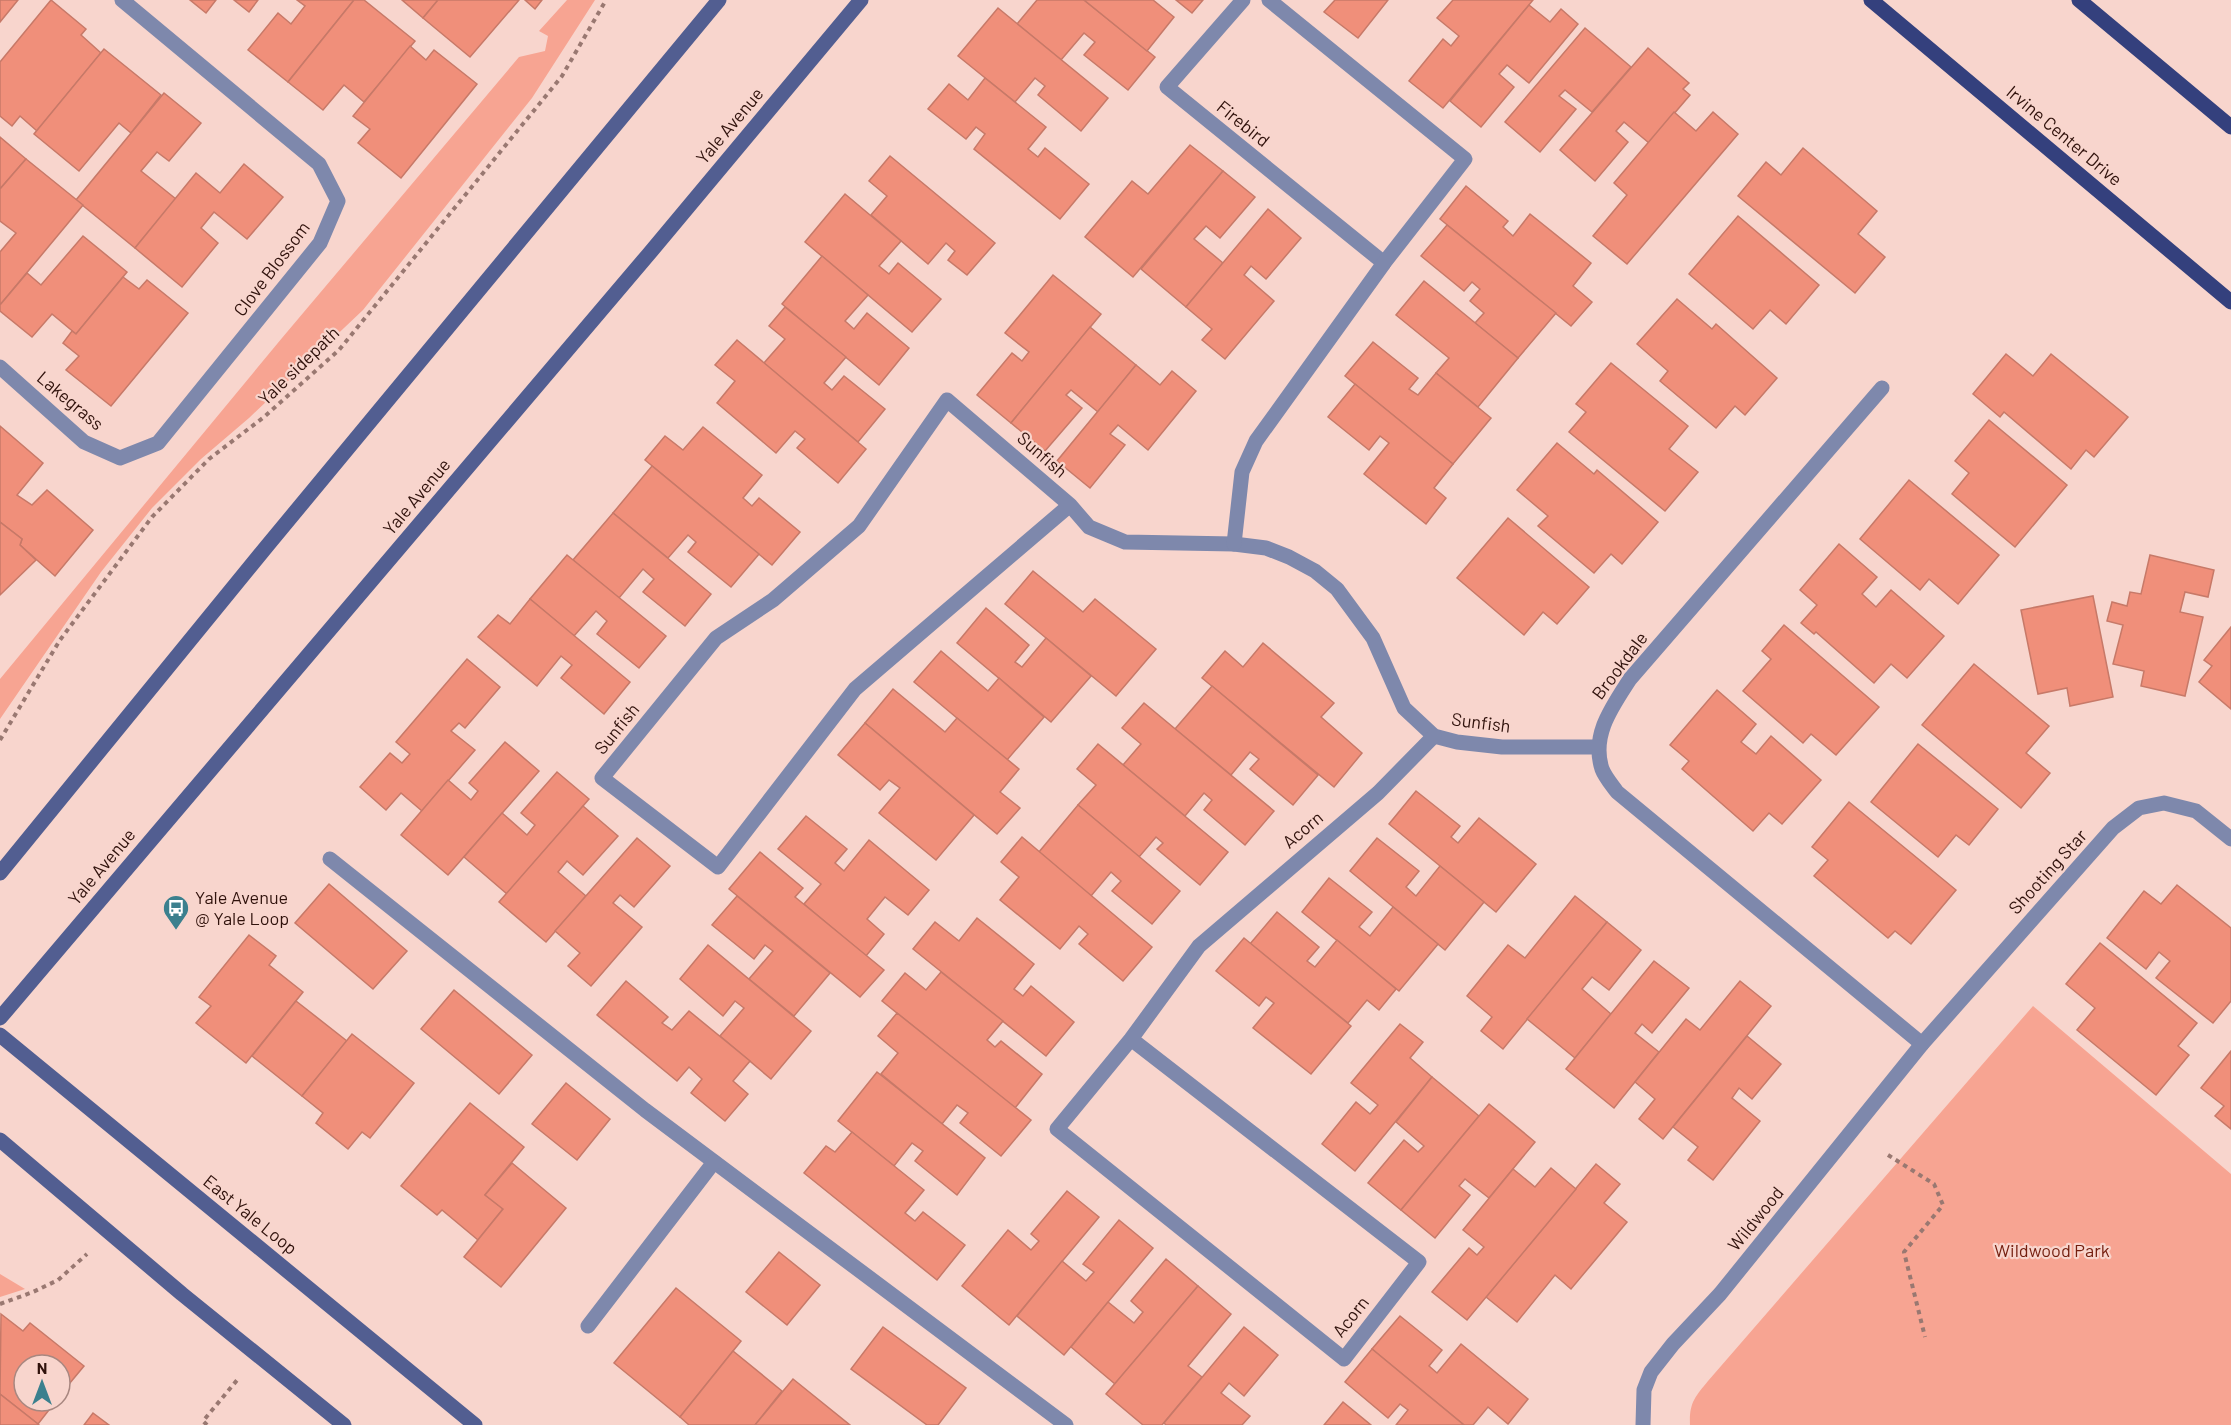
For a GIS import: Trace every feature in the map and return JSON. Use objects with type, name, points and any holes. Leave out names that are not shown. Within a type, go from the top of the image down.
[{"type":"main road","points":[[0,873],[719,0]]},
{"type":"main road","name":"Yale Avenue","points":[[0,1018],[648,255],[861,0]]},
{"type":"main road","name":"Irvine Center Drive","points":[[1871,0],[2231,302]]},
{"type":"main road","points":[[2079,0],[2231,127]]},
{"type":"main road","name":"East Yale Loop","points":[[0,1035],[474,1425]]},
{"type":"main road","points":[[0,1140],[110,1234],[344,1425]]},
{"type":"street","name":"Clove Blossom","points":[[120,458],[158,443],[320,243],[338,201],[319,164],[122,0]]},
{"type":"street","name":"Firebird","points":[[1243,0],[1167,87],[1384,263]]},
{"type":"street","points":[[1234,544],[1242,472],[1256,441],[1384,263],[1465,159],[1269,0]]},
{"type":"street","name":"Lakegrass","points":[[0,367],[84,442],[120,458]]},
{"type":"street","name":"Brookdale","points":[[1597,747],[1606,714],[1630,679],[1882,388]]},
{"type":"street","name":"Sunfish","points":[[1070,505],[855,690],[718,867],[602,778],[716,638],[773,600],[858,526],[947,400],[1070,505],[1089,527],[1125,542],[1234,544],[1266,548],[1289,557],[1315,572],[1337,589],[1374,638],[1404,708],[1434,736],[1457,742],[1502,747],[1597,747]]},
{"type":"street","name":"Acorn","points":[[1131,1039],[1419,1262],[1344,1359],[1057,1130],[1131,1039],[1199,946],[1378,793],[1434,736]]},
{"type":"street","points":[[1597,747],[1603,771],[1617,792],[1922,1044]]},
{"type":"street","name":"Shooting Star","points":[[1922,1044],[2114,828],[2139,808],[2164,803],[2196,811],[2231,839]]},
{"type":"street","points":[[330,859],[645,1110],[1066,1425]]},
{"type":"street","name":"Wildwood","points":[[1643,1425],[1644,1390],[1651,1372],[1673,1344],[1720,1294],[1922,1044]]},
{"type":"street","points":[[588,1326],[714,1162]]},
{"type":"path","name":"Yale sidepath","points":[[0,740],[60,640],[152,517],[209,459],[264,417],[339,350],[562,76],[606,0]]},
{"type":"path","points":[[1888,1155],[1934,1185],[1943,1205],[1904,1252],[1925,1337]]},
{"type":"path","points":[[0,1304],[58,1280],[110,1234]]},
{"type":"path","points":[[207,1425],[202,1421],[215,1407]]},
{"type":"green space","points":[[567,0],[595,0],[532,98],[363,310],[249,418],[201,459],[152,508],[101,572],[0,719],[0,679],[282,338],[519,57],[545,51],[548,36],[539,31]]},
{"type":"green space","name":"Wildwood Park","points":[[2033,1006],[2231,1174],[2231,1425],[1690,1425],[1694,1401],[1708,1381]]},
{"type":"green space","points":[[0,1274],[25,1289],[0,1297]]},
{"type":"building","points":[[0,0],[18,0],[0,22]]},
{"type":"building","points":[[51,0],[86,29],[81,35],[101,53],[37,131],[20,116],[12,126],[0,116],[0,62]]},
{"type":"building","points":[[190,0],[216,0],[206,13]]},
{"type":"building","points":[[234,0],[258,0],[249,12]]},
{"type":"building","points":[[297,0],[354,0],[288,82],[248,50],[278,13],[291,24],[305,6]]},
{"type":"building","points":[[354,0],[364,0],[415,41],[364,102],[344,85],[323,110],[288,82]]},
{"type":"building","points":[[402,0],[438,0],[423,18]]},
{"type":"building","points":[[438,0],[519,0],[470,57],[423,18]]},
{"type":"building","points":[[525,0],[542,0],[535,9]]},
{"type":"building","points":[[1037,0],[1084,0],[1155,57],[1128,90],[1084,55],[1095,42],[1084,33],[1061,60],[1017,24]]},
{"type":"building","points":[[1084,0],[1153,0],[1174,17],[1147,51]]},
{"type":"building","points":[[1176,0],[1203,0],[1192,13]]},
{"type":"building","points":[[1335,0],[1388,0],[1358,38],[1324,12]]},
{"type":"building","points":[[1453,0],[1533,0],[1443,108],[1409,81],[1443,39],[1451,46],[1459,36],[1437,18]]},
{"type":"building","points":[[1529,5],[1550,22],[1561,9],[1578,24],[1529,83],[1507,65],[1499,74],[1514,87],[1481,127],[1450,101]]},
{"type":"building","points":[[998,8],[1108,98],[1081,131],[1038,95],[1045,86],[1035,78],[1015,102],[958,56]]},
{"type":"building","points":[[1585,28],[1631,67],[1592,112],[1565,90],[1559,96],[1576,109],[1540,152],[1505,122]]},
{"type":"building","points":[[410,46],[426,60],[434,50],[477,84],[401,178],[358,143],[370,129],[353,116]]},
{"type":"building","points":[[1648,48],[1689,83],[1683,89],[1690,95],[1649,143],[1624,122],[1616,131],[1628,142],[1595,181],[1560,150]]},
{"type":"building","points":[[104,49],[161,95],[131,133],[119,123],[79,171],[34,134]]},
{"type":"building","points":[[985,78],[1046,127],[1028,149],[1038,157],[1045,148],[1089,184],[1060,219],[974,149],[985,134],[976,127],[966,139],[928,109],[949,84],[968,100]]},
{"type":"building","points":[[164,93],[201,123],[169,161],[157,152],[141,171],[176,199],[135,248],[76,200]]},
{"type":"building","points":[[1674,112],[1696,131],[1713,112],[1738,134],[1627,264],[1593,236],[1627,195],[1614,183]]},
{"type":"building","points":[[0,137],[26,159],[0,189]]},
{"type":"building","points":[[1190,145],[1223,171],[1133,277],[1085,237],[1132,181],[1148,194]]},
{"type":"building","points":[[1803,148],[1877,211],[1858,234],[1885,257],[1855,293],[1738,196],[1766,162],[1781,175]]},
{"type":"building","points":[[890,156],[995,243],[967,275],[948,260],[955,251],[946,243],[928,264],[871,215],[887,196],[869,181]]},
{"type":"building","points":[[26,159],[83,205],[0,305],[0,252],[16,233],[0,221],[0,189]]},
{"type":"building","points":[[244,164],[283,197],[247,239],[214,212],[201,228],[218,243],[182,287],[135,248],[196,173],[220,193]]},
{"type":"building","points":[[1223,171],[1255,197],[1220,238],[1206,226],[1194,239],[1223,263],[1186,307],[1141,269]]},
{"type":"building","points":[[1466,186],[1508,221],[1503,227],[1513,236],[1530,214],[1591,263],[1573,286],[1592,302],[1571,326],[1440,219]]},
{"type":"building","points":[[845,194],[901,241],[879,266],[889,274],[898,263],[941,299],[912,332],[805,242]]},
{"type":"building","points":[[1268,209],[1301,238],[1266,279],[1251,266],[1244,275],[1274,301],[1225,359],[1202,340],[1212,329],[1186,307]]},
{"type":"building","points":[[1738,216],[1819,285],[1786,324],[1770,310],[1753,329],[1689,274]]},
{"type":"building","points":[[1447,225],[1556,313],[1518,358],[1475,323],[1484,313],[1470,301],[1480,289],[1472,282],[1464,291],[1421,256]]},
{"type":"building","points":[[83,236],[127,272],[76,334],[52,314],[32,337],[0,311],[0,305],[27,273],[41,285]]},
{"type":"building","points":[[822,256],[868,295],[845,321],[854,329],[867,313],[909,348],[879,385],[782,304]]},
{"type":"building","points":[[1053,275],[1101,314],[1011,423],[977,395],[1012,353],[1022,361],[1029,352],[1005,333]]},
{"type":"building","points":[[123,277],[139,289],[147,280],[188,313],[111,406],[66,370],[79,356],[63,343],[72,331],[76,334]]},
{"type":"building","points":[[1424,281],[1518,358],[1478,407],[1436,373],[1449,358],[1396,315]]},
{"type":"building","points":[[1677,299],[1712,329],[1716,324],[1777,378],[1745,415],[1735,406],[1716,428],[1660,381],[1668,371],[1637,344]]},
{"type":"building","points":[[785,307],[846,357],[824,383],[832,390],[844,376],[885,409],[858,442],[764,363],[785,339],[769,326]]},
{"type":"building","points":[[1090,327],[1136,365],[1098,412],[1071,390],[1066,395],[1082,408],[1045,451],[1011,423]]},
{"type":"building","points":[[737,340],[866,449],[838,483],[797,448],[805,439],[795,431],[776,453],[717,403],[735,381],[715,365]]},
{"type":"building","points":[[1373,342],[1418,378],[1409,389],[1418,395],[1436,373],[1491,418],[1453,464],[1345,376]]},
{"type":"building","points":[[2006,354],[2033,376],[2051,354],[2128,417],[2094,457],[2086,450],[2071,469],[2004,412],[2000,417],[1973,394]]},
{"type":"building","points":[[1611,363],[1688,426],[1669,449],[1698,472],[1665,511],[1569,432],[1586,412],[1576,404]]},
{"type":"building","points":[[1136,365],[1160,385],[1172,371],[1196,391],[1148,450],[1118,425],[1110,434],[1125,445],[1090,488],[1057,461]]},
{"type":"building","points":[[1355,384],[1453,464],[1434,488],[1446,498],[1426,524],[1364,474],[1389,443],[1380,436],[1369,450],[1328,417]]},
{"type":"building","points":[[1989,420],[2067,485],[2015,547],[1952,494],[1969,473],[1955,461]]},
{"type":"building","points":[[0,426],[43,463],[17,495],[32,505],[47,490],[93,530],[55,576],[20,545],[22,539],[0,522]]},
{"type":"building","points":[[703,427],[762,475],[743,498],[752,506],[759,498],[800,532],[772,565],[645,460],[665,436],[683,450]]},
{"type":"building","points":[[1557,443],[1594,474],[1597,470],[1658,522],[1622,564],[1611,554],[1594,573],[1538,526],[1548,516],[1517,490]]},
{"type":"building","points":[[652,466],[759,554],[731,587],[688,552],[696,542],[688,535],[668,558],[613,513]]},
{"type":"building","points":[[1909,480],[1999,555],[1958,604],[1929,579],[1920,590],[1860,539]]},
{"type":"building","points":[[613,513],[711,594],[685,626],[643,592],[654,579],[643,569],[619,598],[573,560]]},
{"type":"building","points":[[1508,518],[1589,587],[1557,624],[1543,612],[1524,635],[1457,578]]},
{"type":"building","points":[[0,522],[22,539],[20,545],[36,560],[0,595]]},
{"type":"building","points":[[1839,544],[1877,577],[1862,594],[1876,607],[1891,590],[1944,636],[1907,678],[1891,664],[1874,683],[1816,632],[1814,634],[1801,623],[1817,605],[1800,590]]},
{"type":"building","points":[[567,555],[666,636],[639,668],[597,634],[607,621],[596,611],[574,636],[530,599]]},
{"type":"building","points":[[2150,555],[2214,570],[2208,597],[2185,592],[2180,612],[2203,617],[2185,696],[2141,686],[2144,671],[2113,664],[2123,625],[2107,621],[2112,602],[2127,606],[2130,592],[2141,594]]},
{"type":"building","points":[[1033,571],[1083,612],[1095,599],[1156,649],[1116,696],[1005,604]]},
{"type":"building","points":[[2093,596],[2113,697],[2070,706],[2067,688],[2038,694],[2021,610]]},
{"type":"building","points":[[530,599],[630,682],[604,714],[561,678],[572,665],[561,656],[537,686],[478,637],[498,615],[510,624]]},
{"type":"building","points":[[986,608],[1029,645],[1015,662],[1022,667],[1046,638],[1091,676],[1051,722],[957,643]]},
{"type":"building","points":[[1784,625],[1879,707],[1836,755],[1811,734],[1803,743],[1743,691],[1771,659],[1762,651]]},
{"type":"building","points":[[2231,627],[2231,709],[2199,682],[2212,666],[2204,660]]},
{"type":"building","points":[[1263,643],[1334,703],[1321,717],[1362,753],[1334,787],[1202,678],[1225,651],[1243,667]]},
{"type":"building","points":[[941,651],[988,691],[999,678],[1044,717],[1007,760],[914,682]]},
{"type":"building","points":[[467,659],[500,687],[465,728],[459,723],[451,731],[475,750],[422,811],[401,793],[386,810],[360,787],[390,753],[402,763],[410,754],[396,742]]},
{"type":"building","points":[[1974,664],[2049,726],[2026,753],[2050,773],[2021,808],[1922,725]]},
{"type":"building","points":[[1212,686],[1318,775],[1293,805],[1250,769],[1259,759],[1250,752],[1231,775],[1175,729]]},
{"type":"building","points":[[893,689],[945,732],[957,718],[1019,769],[1000,792],[1020,808],[997,834],[865,723]]},
{"type":"building","points":[[1717,690],[1756,724],[1741,742],[1756,754],[1771,736],[1821,780],[1782,824],[1769,813],[1753,831],[1682,769],[1689,761],[1670,745]]},
{"type":"building","points":[[1144,703],[1274,811],[1245,845],[1204,810],[1212,800],[1204,793],[1185,816],[1123,765],[1141,744],[1122,728]]},
{"type":"building","points":[[865,723],[974,815],[936,860],[879,813],[900,788],[889,780],[880,790],[838,755]]},
{"type":"building","points":[[505,742],[539,771],[448,875],[401,835],[448,780],[471,800],[478,791],[469,783]]},
{"type":"building","points":[[1098,744],[1228,852],[1200,885],[1157,849],[1163,843],[1156,837],[1139,857],[1078,805],[1096,785],[1077,769]]},
{"type":"building","points":[[1918,744],[1998,809],[1969,845],[1956,835],[1938,857],[1871,802]]},
{"type":"building","points":[[557,772],[589,799],[507,894],[464,857],[502,813],[527,835],[535,825],[521,813]]},
{"type":"building","points":[[1416,791],[1460,826],[1451,837],[1458,843],[1479,818],[1536,864],[1496,912],[1389,824]]},
{"type":"building","points":[[1849,802],[1956,890],[1911,944],[1895,931],[1888,938],[1814,876],[1828,860],[1812,847]]},
{"type":"building","points":[[1078,805],[1180,891],[1152,924],[1112,891],[1121,881],[1111,872],[1091,896],[1039,852]]},
{"type":"building","points":[[583,806],[618,836],[583,875],[567,861],[558,872],[586,896],[546,942],[499,902]]},
{"type":"building","points":[[806,816],[847,849],[835,863],[844,871],[869,840],[929,890],[908,915],[885,897],[867,919],[884,934],[866,956],[804,904],[821,884],[778,849]]},
{"type":"building","points":[[1022,837],[1152,947],[1123,981],[1079,944],[1088,934],[1079,926],[1060,949],[1000,900],[1019,877],[1001,862]]},
{"type":"building","points":[[637,838],[670,866],[634,907],[620,895],[613,903],[642,927],[591,986],[568,966],[580,953],[555,931]]},
{"type":"building","points":[[1377,838],[1419,871],[1406,887],[1416,896],[1440,866],[1484,902],[1445,950],[1350,871]]},
{"type":"building","points":[[760,852],[803,888],[795,897],[884,970],[860,997],[729,889]]},
{"type":"building","points":[[1329,878],[1372,912],[1359,927],[1370,936],[1393,907],[1438,944],[1399,991],[1302,912]]},
{"type":"building","points":[[329,884],[407,951],[373,989],[295,923]]},
{"type":"building","points":[[2177,885],[2231,928],[2231,1001],[2213,1023],[2156,978],[2170,961],[2159,952],[2146,969],[2107,938],[2144,891],[2161,904]]},
{"type":"building","points":[[737,896],[830,973],[794,1016],[749,979],[773,951],[765,945],[754,959],[712,925]]},
{"type":"building","points":[[1575,896],[1607,922],[1503,1049],[1481,1031],[1492,1017],[1467,996],[1508,945],[1525,958]]},
{"type":"building","points":[[1277,912],[1319,947],[1307,961],[1315,967],[1337,940],[1396,989],[1379,1010],[1367,1000],[1348,1023],[1250,944]]},
{"type":"building","points":[[977,918],[1034,964],[1014,989],[1023,996],[1031,986],[1074,1022],[1046,1056],[913,949],[935,922],[959,941]]},
{"type":"building","points":[[1607,922],[1641,950],[1609,990],[1592,977],[1582,989],[1611,1014],[1575,1058],[1527,1019]]},
{"type":"building","points":[[249,935],[276,956],[269,965],[303,992],[246,1063],[196,1023],[211,1006],[199,997]]},
{"type":"building","points":[[1244,938],[1351,1026],[1311,1074],[1253,1028],[1274,1003],[1266,997],[1259,1006],[1216,971]]},
{"type":"building","points":[[2100,943],[2197,1023],[2178,1046],[2189,1055],[2156,1095],[2077,1030],[2095,1008],[2066,984]]},
{"type":"building","points":[[708,945],[811,1031],[771,1079],[720,1036],[744,1008],[735,1001],[723,1016],[680,979]]},
{"type":"building","points":[[1654,961],[1689,988],[1652,1033],[1642,1024],[1635,1033],[1659,1052],[1614,1108],[1566,1069]]},
{"type":"building","points":[[941,972],[1003,1021],[987,1040],[995,1047],[1001,1041],[1042,1074],[1015,1108],[882,1001],[905,973],[926,990]]},
{"type":"building","points":[[626,981],[668,1017],[662,1023],[672,1030],[689,1011],[750,1061],[733,1081],[748,1094],[725,1121],[691,1093],[702,1079],[689,1067],[677,1081],[597,1015]]},
{"type":"building","points":[[1740,981],[1771,1006],[1663,1139],[1639,1119],[1655,1099],[1635,1082],[1686,1019],[1700,1030]]},
{"type":"building","points":[[454,990],[532,1055],[499,1094],[421,1029]]},
{"type":"building","points":[[296,1001],[347,1041],[302,1096],[252,1056]]},
{"type":"building","points":[[897,1013],[1031,1120],[1001,1156],[960,1123],[968,1113],[957,1105],[942,1124],[881,1074],[898,1053],[878,1036]]},
{"type":"building","points":[[1400,1024],[1423,1042],[1410,1058],[1432,1077],[1355,1171],[1322,1144],[1356,1102],[1370,1114],[1378,1105],[1351,1083]]},
{"type":"building","points":[[352,1034],[414,1083],[370,1138],[362,1132],[348,1149],[316,1123],[323,1113],[302,1096]]},
{"type":"building","points":[[1747,1036],[1781,1064],[1752,1099],[1739,1088],[1732,1098],[1760,1121],[1713,1180],[1688,1160],[1698,1147],[1673,1127]]},
{"type":"building","points":[[2231,1051],[2231,1129],[2215,1116],[2224,1106],[2201,1088]]},
{"type":"building","points":[[877,1072],[985,1158],[957,1195],[915,1161],[923,1151],[912,1143],[894,1166],[838,1121]]},
{"type":"building","points":[[1432,1077],[1479,1116],[1401,1210],[1368,1183],[1404,1140],[1418,1152],[1424,1146],[1396,1122]]},
{"type":"building","points":[[566,1083],[610,1119],[577,1160],[532,1124]]},
{"type":"building","points":[[470,1103],[524,1147],[485,1195],[503,1209],[478,1240],[442,1210],[437,1215],[401,1186]]},
{"type":"building","points":[[1489,1104],[1535,1142],[1489,1198],[1465,1179],[1459,1186],[1470,1195],[1435,1238],[1401,1210]]},
{"type":"building","points":[[852,1132],[924,1190],[905,1213],[915,1221],[923,1212],[965,1245],[937,1280],[804,1173],[826,1146],[835,1152]]},
{"type":"building","points":[[512,1163],[566,1208],[501,1287],[464,1257],[503,1209],[485,1195]]},
{"type":"building","points":[[1596,1164],[1620,1184],[1604,1203],[1627,1222],[1571,1289],[1555,1275],[1517,1322],[1486,1297]]},
{"type":"building","points":[[1551,1168],[1576,1189],[1467,1320],[1432,1292],[1469,1248],[1477,1255],[1484,1247],[1463,1230],[1513,1169],[1535,1187]]},
{"type":"building","points":[[1067,1191],[1099,1217],[1009,1325],[962,1286],[1008,1230],[1031,1250],[1039,1241],[1031,1234]]},
{"type":"building","points":[[1119,1220],[1153,1248],[1064,1355],[1017,1316],[1062,1261],[1086,1281],[1094,1272],[1083,1264]]},
{"type":"building","points":[[779,1252],[820,1285],[787,1325],[746,1292]]},
{"type":"building","points":[[1166,1259],[1198,1286],[1115,1384],[1071,1347],[1108,1302],[1134,1323],[1143,1312],[1131,1301]]},
{"type":"building","points":[[1198,1286],[1231,1314],[1188,1366],[1202,1377],[1162,1425],[1143,1425],[1106,1394]]},
{"type":"building","points":[[676,1288],[741,1341],[680,1417],[614,1363]]},
{"type":"building","points":[[1,1314],[23,1331],[30,1323],[68,1353],[12,1353],[12,1403],[0,1394]]},
{"type":"building","points":[[1400,1316],[1442,1350],[1429,1366],[1437,1373],[1461,1344],[1528,1399],[1508,1424],[1488,1407],[1473,1425],[1464,1425],[1372,1349]]},
{"type":"building","points":[[883,1327],[966,1388],[938,1425],[927,1425],[851,1369]]},
{"type":"building","points":[[1244,1327],[1278,1355],[1244,1396],[1229,1383],[1221,1393],[1250,1416],[1242,1425],[1166,1425],[1164,1423]]},
{"type":"building","points":[[1372,1349],[1464,1425],[1396,1425],[1408,1410],[1400,1404],[1388,1418],[1345,1382]]},
{"type":"building","points":[[733,1351],[782,1391],[755,1425],[689,1425],[680,1417]]},
{"type":"building","points":[[72,1356],[84,1366],[72,1380]]},
{"type":"building","points":[[793,1379],[850,1425],[755,1425]]},
{"type":"building","points":[[0,1394],[12,1403],[12,1413],[24,1413],[39,1425],[0,1425]]},
{"type":"building","points":[[1343,1402],[1371,1425],[1324,1425]]},
{"type":"building","points":[[24,1413],[47,1413],[38,1424]]},
{"type":"building","points":[[93,1413],[109,1425],[84,1425]]},
{"type":"place","name":"Yale Avenue @ Yale Loop","points":[[176,931]]}]
